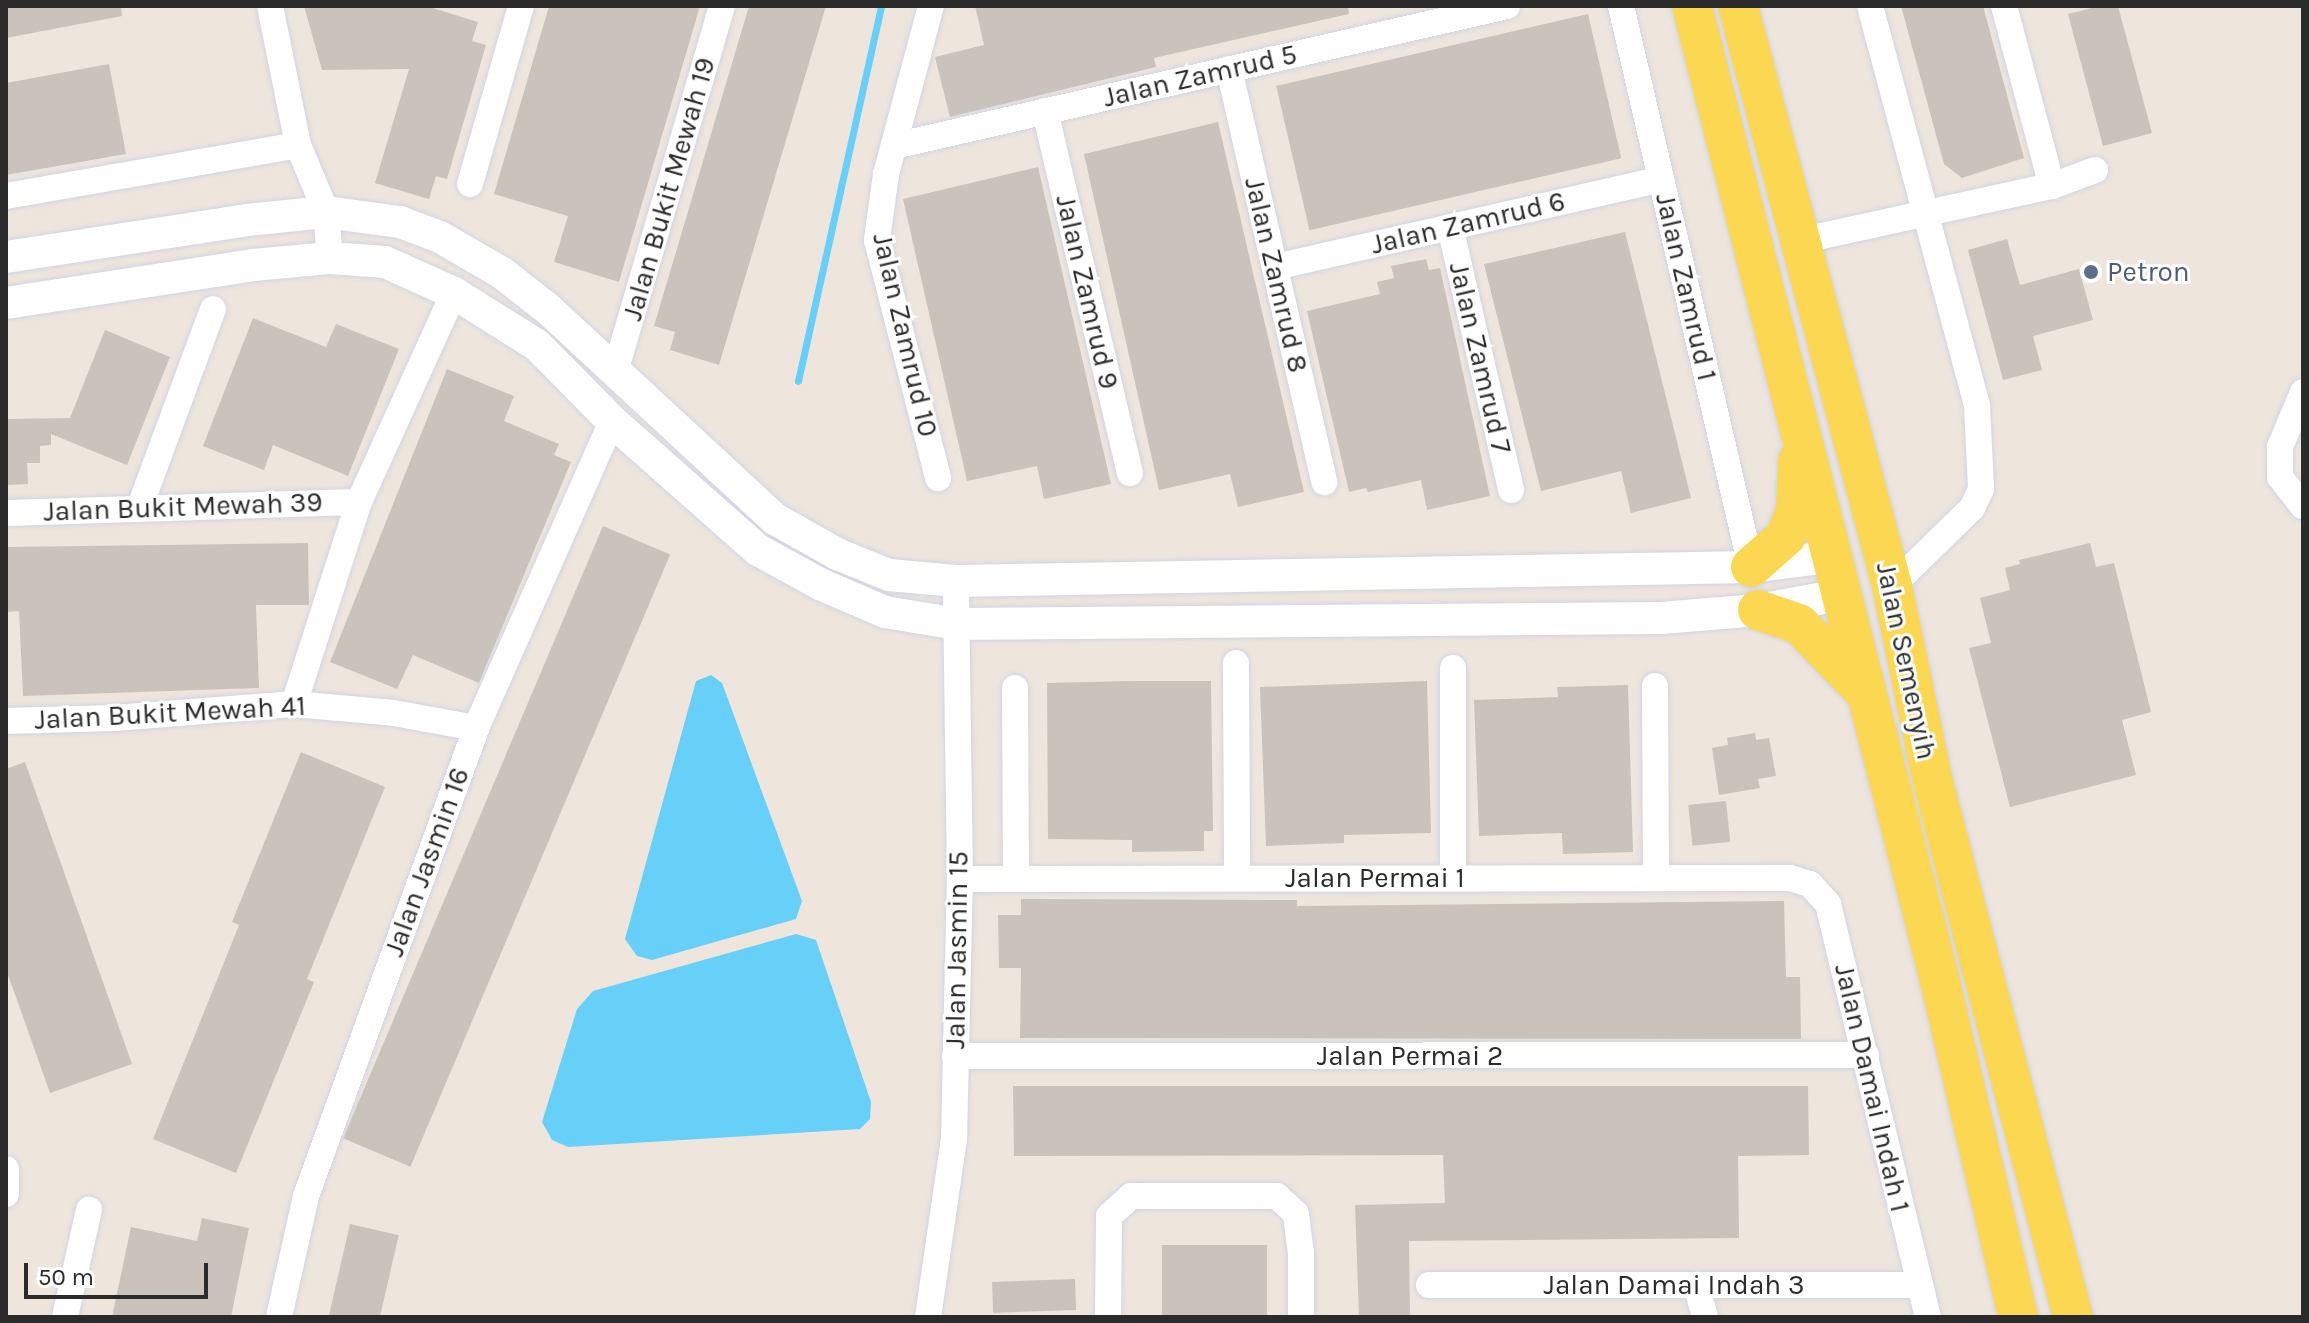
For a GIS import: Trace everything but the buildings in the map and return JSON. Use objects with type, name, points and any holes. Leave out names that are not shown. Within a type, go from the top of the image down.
[{"type":"main road","name":"Jalan Semenyih","points":[[1692,6],[1798,425],[1843,574],[1866,693],[1940,981],[2018,1317]]},
{"type":"main road","name":"Jalan Semenyih","points":[[1738,6],[1892,586],[1932,778],[2073,1317]]},
{"type":"main road","points":[[1818,311],[1818,378],[1854,507],[1858,550],[1843,574],[1873,595],[1899,700],[1932,778]]},
{"type":"main road","points":[[1751,567],[1786,536],[1796,510],[1798,425]]},
{"type":"main road","points":[[1758,610],[1799,624],[1866,693]]},
{"type":"street","points":[[270,6],[298,145],[326,212],[330,258]]},
{"type":"street","points":[[470,184],[521,6]]},
{"type":"street","name":"Jalan Bukit Mewah 19","points":[[615,372],[722,6]]},
{"type":"street","name":"Jalan Zamrud 10","points":[[931,6],[879,205],[877,240],[938,478]]},
{"type":"street","name":"Jalan Zamrud 5","points":[[894,146],[1229,69],[1411,16],[1507,6]]},
{"type":"street","name":"Jalan Zamrud 1","points":[[1621,6],[1751,567]]},
{"type":"street","points":[[1870,6],[1977,406],[1981,489],[1972,508],[1892,586]]},
{"type":"street","points":[[2004,6],[2052,186]]},
{"type":"street","name":"Jalan Zamrud 8","points":[[1229,69],[1324,482]]},
{"type":"street","name":"Jalan Zamrud 9","points":[[1045,111],[1130,473]]},
{"type":"street","points":[[6,196],[298,145]]},
{"type":"street","points":[[1799,241],[2052,186],[2095,170]]},
{"type":"street","name":"Jalan Zamrud 6","points":[[1275,267],[1661,179]]},
{"type":"street","points":[[6,257],[247,220],[326,212],[400,222],[440,237],[502,273],[547,308],[775,519],[837,554],[889,575],[956,581],[1751,567],[1843,574]]},
{"type":"street","name":"Jalan Zamrud 7","points":[[1450,227],[1511,490]]},
{"type":"street","points":[[6,303],[253,265],[330,258],[385,262],[454,293],[537,345],[612,421],[758,550],[820,584],[885,612],[957,624],[1661,618],[1758,610],[1843,574]]},
{"type":"street","points":[[294,704],[359,502],[454,293]]},
{"type":"street","points":[[139,509],[213,309]]},
{"type":"street","points":[[2303,392],[2280,447],[2280,477],[2303,506]]},
{"type":"street","name":"Jalan Jasmin 16","points":[[279,1317],[306,1196],[476,728],[612,421]]},
{"type":"street","name":"Jalan Bukit Mewah 39","points":[[6,513],[359,502]]},
{"type":"street","name":"Jalan Jasmin 15","points":[[928,1317],[954,1139],[960,879],[956,581]]},
{"type":"street","points":[[1236,663],[1237,878]]},
{"type":"street","points":[[1453,668],[1453,878]]},
{"type":"street","points":[[1655,686],[1656,878]]},
{"type":"street","points":[[1015,688],[1016,879]]},
{"type":"street","name":"Jalan Bukit Mewah 41","points":[[6,721],[115,718],[294,704],[394,713],[476,728]]},
{"type":"street","name":"Jalan Permai 1","points":[[960,879],[1790,878]]},
{"type":"street","name":"Jalan Damai Indah 1","points":[[1790,878],[1810,884],[1828,904],[1928,1317]]},
{"type":"street","name":"Jalan Permai 2","points":[[955,1056],[1866,1055]]},
{"type":"street","points":[[6,1169],[9,1176],[6,1194]]},
{"type":"street","points":[[1108,1317],[1109,1216],[1131,1196],[1277,1196],[1296,1214],[1301,1252],[1301,1317]]},
{"type":"street","points":[[65,1317],[89,1210]]},
{"type":"street","name":"Jalan Damai Indah 3","points":[[1429,1285],[1919,1285]]},
{"type":"street","points":[[1696,1285],[1705,1317]]},
{"type":"water","points":[[711,675],[722,683],[802,901],[796,919],[652,960],[637,956],[625,939],[696,681]]},
{"type":"water","points":[[796,934],[816,940],[871,1102],[870,1119],[860,1129],[568,1147],[552,1140],[542,1122],[577,1009],[593,991]]},
{"type":"waterway","points":[[798,381],[881,6]]},
{"type":"place","name":"Petron","points":[[2091,272]]}]
